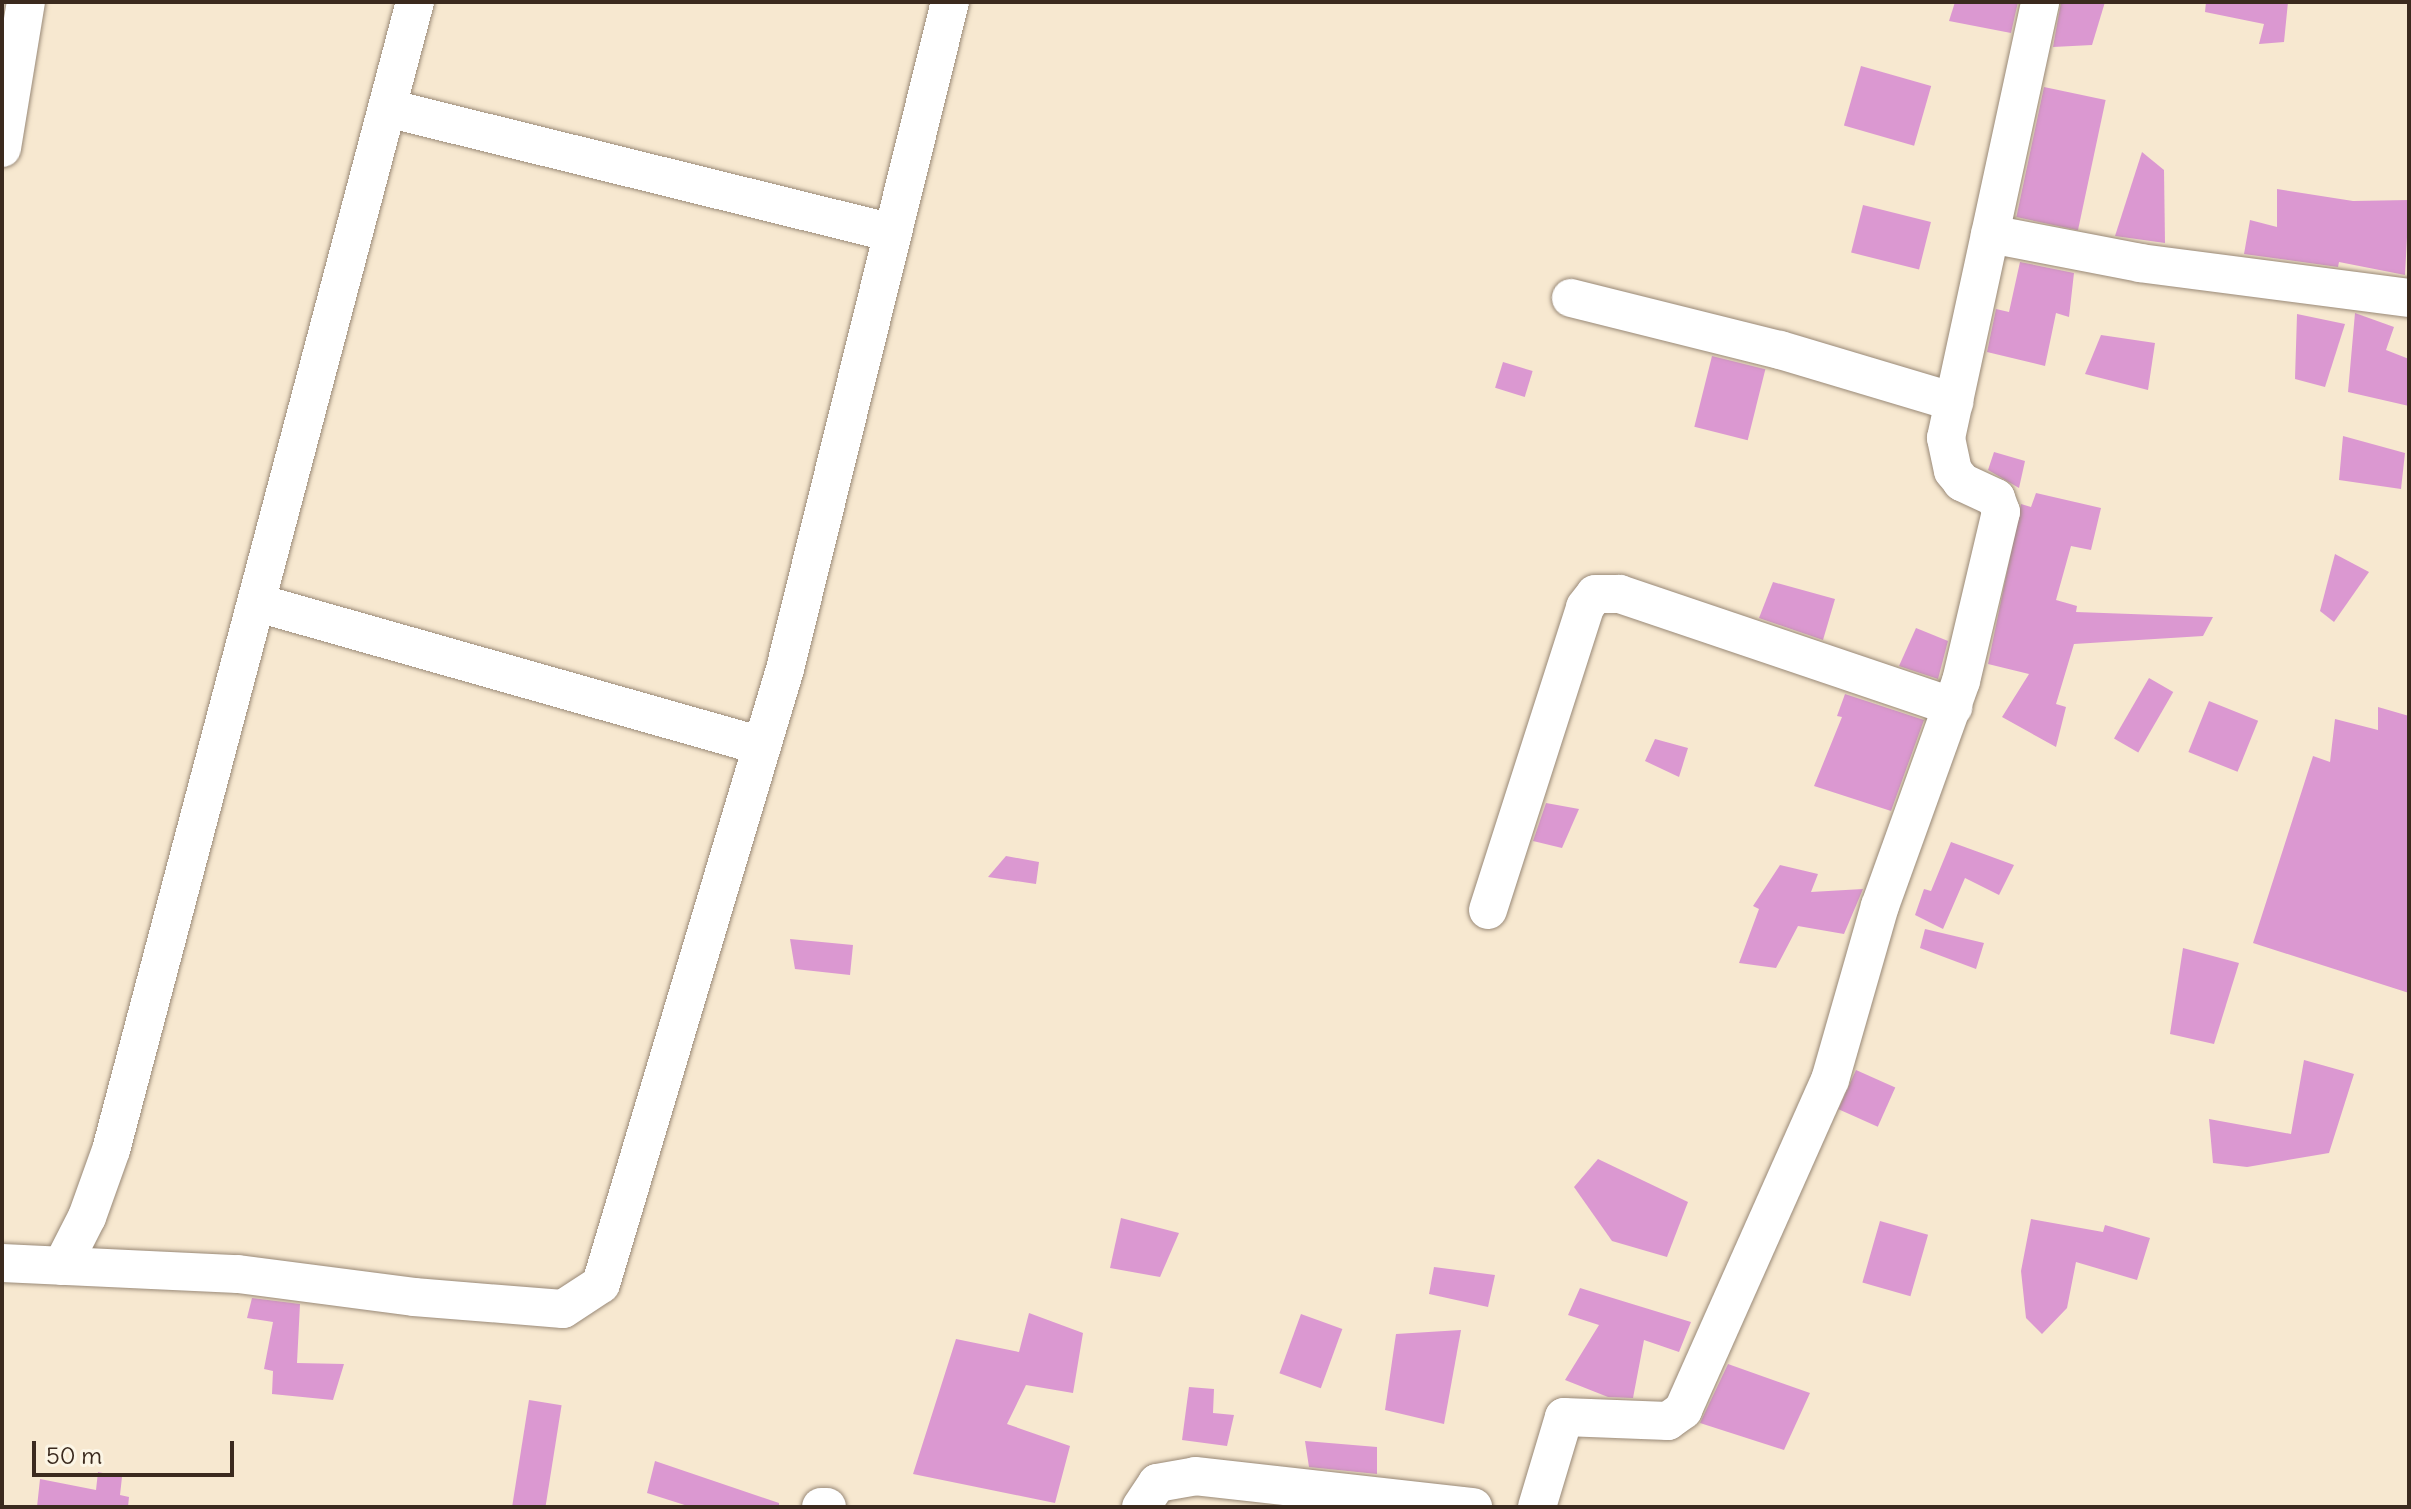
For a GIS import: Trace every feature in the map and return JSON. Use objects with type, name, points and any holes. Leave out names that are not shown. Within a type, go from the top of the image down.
[{"type":"street","points":[[2,148],[26,2]]},
{"type":"street","points":[[62,1266],[87,1217],[111,1150],[415,2]]},
{"type":"street","points":[[2,1263],[238,1274],[563,1309],[582,1301],[601,1284],[609,1266],[762,746],[950,2]]},
{"type":"street","points":[[1537,1507],[1564,1417],[1668,1421],[1683,1410],[1830,1080],[1880,906],[1953,707],[2001,512],[1996,498],[1962,482],[1947,457],[1954,402],[2040,2]]},
{"type":"street","points":[[387,108],[893,233]]},
{"type":"street","points":[[1990,234],[2140,263],[2409,298]]},
{"type":"street","points":[[1571,298],[1780,350],[1954,402]]},
{"type":"street","points":[[1488,910],[1580,623],[1595,594],[1620,594],[1953,707]]},
{"type":"street","points":[[258,603],[762,746]]},
{"type":"street","points":[[1141,1507],[1157,1483],[1195,1476],[1473,1507]]},
{"type":"street","points":[[821,1507],[827,1507]]},
{"type":"building","points":[[1955,2],[2018,2],[2011,33],[1949,21]]},
{"type":"building","points":[[2061,2],[2105,2],[2092,45],[2053,47]]},
{"type":"building","points":[[2206,2],[2288,2],[2284,42],[2259,44],[2264,24],[2205,12]]},
{"type":"building","points":[[1861,66],[1931,86],[1914,146],[1844,126]]},
{"type":"building","points":[[2044,87],[2106,100],[2078,230],[2016,217]]},
{"type":"building","points":[[2142,152],[2164,170],[2165,243],[2115,236]]},
{"type":"building","points":[[2277,189],[2353,201],[2409,200],[2405,275],[2339,262],[2338,267],[2244,254],[2250,220],[2277,227]]},
{"type":"building","points":[[1863,205],[1931,222],[1919,269],[1851,253]]},
{"type":"building","points":[[2020,262],[2074,273],[2069,317],[2056,313],[2045,366],[1987,352],[1996,309],[2009,312]]},
{"type":"building","points":[[2355,313],[2394,327],[2386,350],[2409,359],[2409,406],[2348,392]]},
{"type":"building","points":[[2297,314],[2345,324],[2325,387],[2295,379]]},
{"type":"building","points":[[2101,335],[2155,343],[2148,390],[2085,374]]},
{"type":"building","points":[[1712,356],[1765,369],[1748,440],[1694,427]]},
{"type":"building","points":[[1503,362],[1533,371],[1525,397],[1495,388]]},
{"type":"building","points":[[2343,436],[2405,453],[2401,489],[2339,480]]},
{"type":"building","points":[[1994,452],[2025,461],[2019,488],[1988,470]]},
{"type":"building","points":[[2036,493],[2101,508],[2091,550],[2071,546],[2056,600],[2077,606],[2076,612],[2213,617],[2203,636],[2074,644],[2056,704],[2066,707],[2056,747],[2002,717],[2029,674],[1988,664],[2021,504],[2031,507]]},
{"type":"building","points":[[2335,554],[2369,572],[2334,622],[2320,611]]},
{"type":"building","points":[[1773,582],[1835,599],[1823,640],[1759,618]]},
{"type":"building","points":[[1916,628],[1948,641],[1938,679],[1899,666]]},
{"type":"building","points":[[2149,678],[2173,692],[2138,753],[2114,739]]},
{"type":"building","points":[[1845,694],[1924,720],[1891,811],[1814,786],[1842,717],[1837,716]]},
{"type":"building","points":[[2209,701],[2258,721],[2238,772],[2188,752]]},
{"type":"building","points":[[2378,707],[2409,716],[2409,993],[2253,943],[2313,756],[2330,762],[2335,719],[2378,730]]},
{"type":"building","points":[[1655,739],[1688,748],[1679,777],[1645,761]]},
{"type":"building","points":[[1546,803],[1579,809],[1562,848],[1533,841]]},
{"type":"building","points":[[1951,842],[2014,865],[1999,895],[1965,878],[1943,929],[1915,915],[1924,889],[1931,891]]},
{"type":"building","points":[[1006,856],[1039,862],[1036,884],[988,877]]},
{"type":"building","points":[[1780,865],[1818,874],[1811,892],[1863,889],[1844,934],[1798,926],[1776,968],[1739,963],[1759,909],[1753,906]]},
{"type":"building","points":[[1925,929],[1984,943],[1976,969],[1920,948]]},
{"type":"building","points":[[790,939],[853,945],[850,975],[795,969]]},
{"type":"building","points":[[2183,948],[2239,963],[2214,1044],[2170,1034]]},
{"type":"building","points":[[2304,1060],[2354,1074],[2329,1153],[2247,1167],[2213,1163],[2209,1119],[2291,1134]]},
{"type":"building","points":[[1856,1070],[1895,1087],[1878,1127],[1839,1109]]},
{"type":"building","points":[[1598,1159],[1688,1202],[1667,1257],[1612,1241],[1574,1187]]},
{"type":"building","points":[[1121,1218],[1179,1233],[1160,1277],[1110,1268]]},
{"type":"building","points":[[2031,1219],[2103,1232],[2105,1225],[2150,1238],[2137,1280],[2076,1262],[2067,1308],[2042,1334],[2026,1318],[2021,1271]]},
{"type":"building","points":[[1880,1221],[1928,1235],[1910,1296],[1862,1283]]},
{"type":"building","points":[[1434,1267],[1495,1275],[1488,1307],[1429,1294]]},
{"type":"building","points":[[1580,1288],[1691,1322],[1679,1352],[1644,1340],[1633,1398],[1608,1397],[1565,1380],[1599,1325],[1568,1315]]},
{"type":"building","points":[[252,1298],[300,1304],[297,1363],[344,1364],[333,1400],[272,1394],[273,1371],[264,1369],[273,1322],[247,1318]]},
{"type":"building","points":[[1029,1313],[1083,1333],[1073,1393],[1026,1385],[1007,1424],[1070,1446],[1055,1503],[913,1474],[956,1339],[1019,1352]]},
{"type":"building","points":[[1301,1314],[1342,1329],[1321,1388],[1279,1373]]},
{"type":"building","points":[[1461,1330],[1444,1424],[1385,1410],[1396,1334]]},
{"type":"building","points":[[1728,1364],[1810,1393],[1784,1450],[1700,1423]]},
{"type":"building","points":[[1189,1387],[1214,1389],[1213,1413],[1234,1415],[1227,1446],[1182,1440]]},
{"type":"building","points":[[529,1400],[562,1405],[545,1507],[512,1507]]},
{"type":"building","points":[[1305,1441],[1377,1447],[1377,1474],[1309,1467]]},
{"type":"building","points":[[655,1461],[779,1503],[779,1507],[691,1507],[647,1493]]},
{"type":"building","points":[[98,1472],[122,1477],[120,1495],[129,1497],[128,1507],[37,1507],[40,1479],[96,1490]]}]
